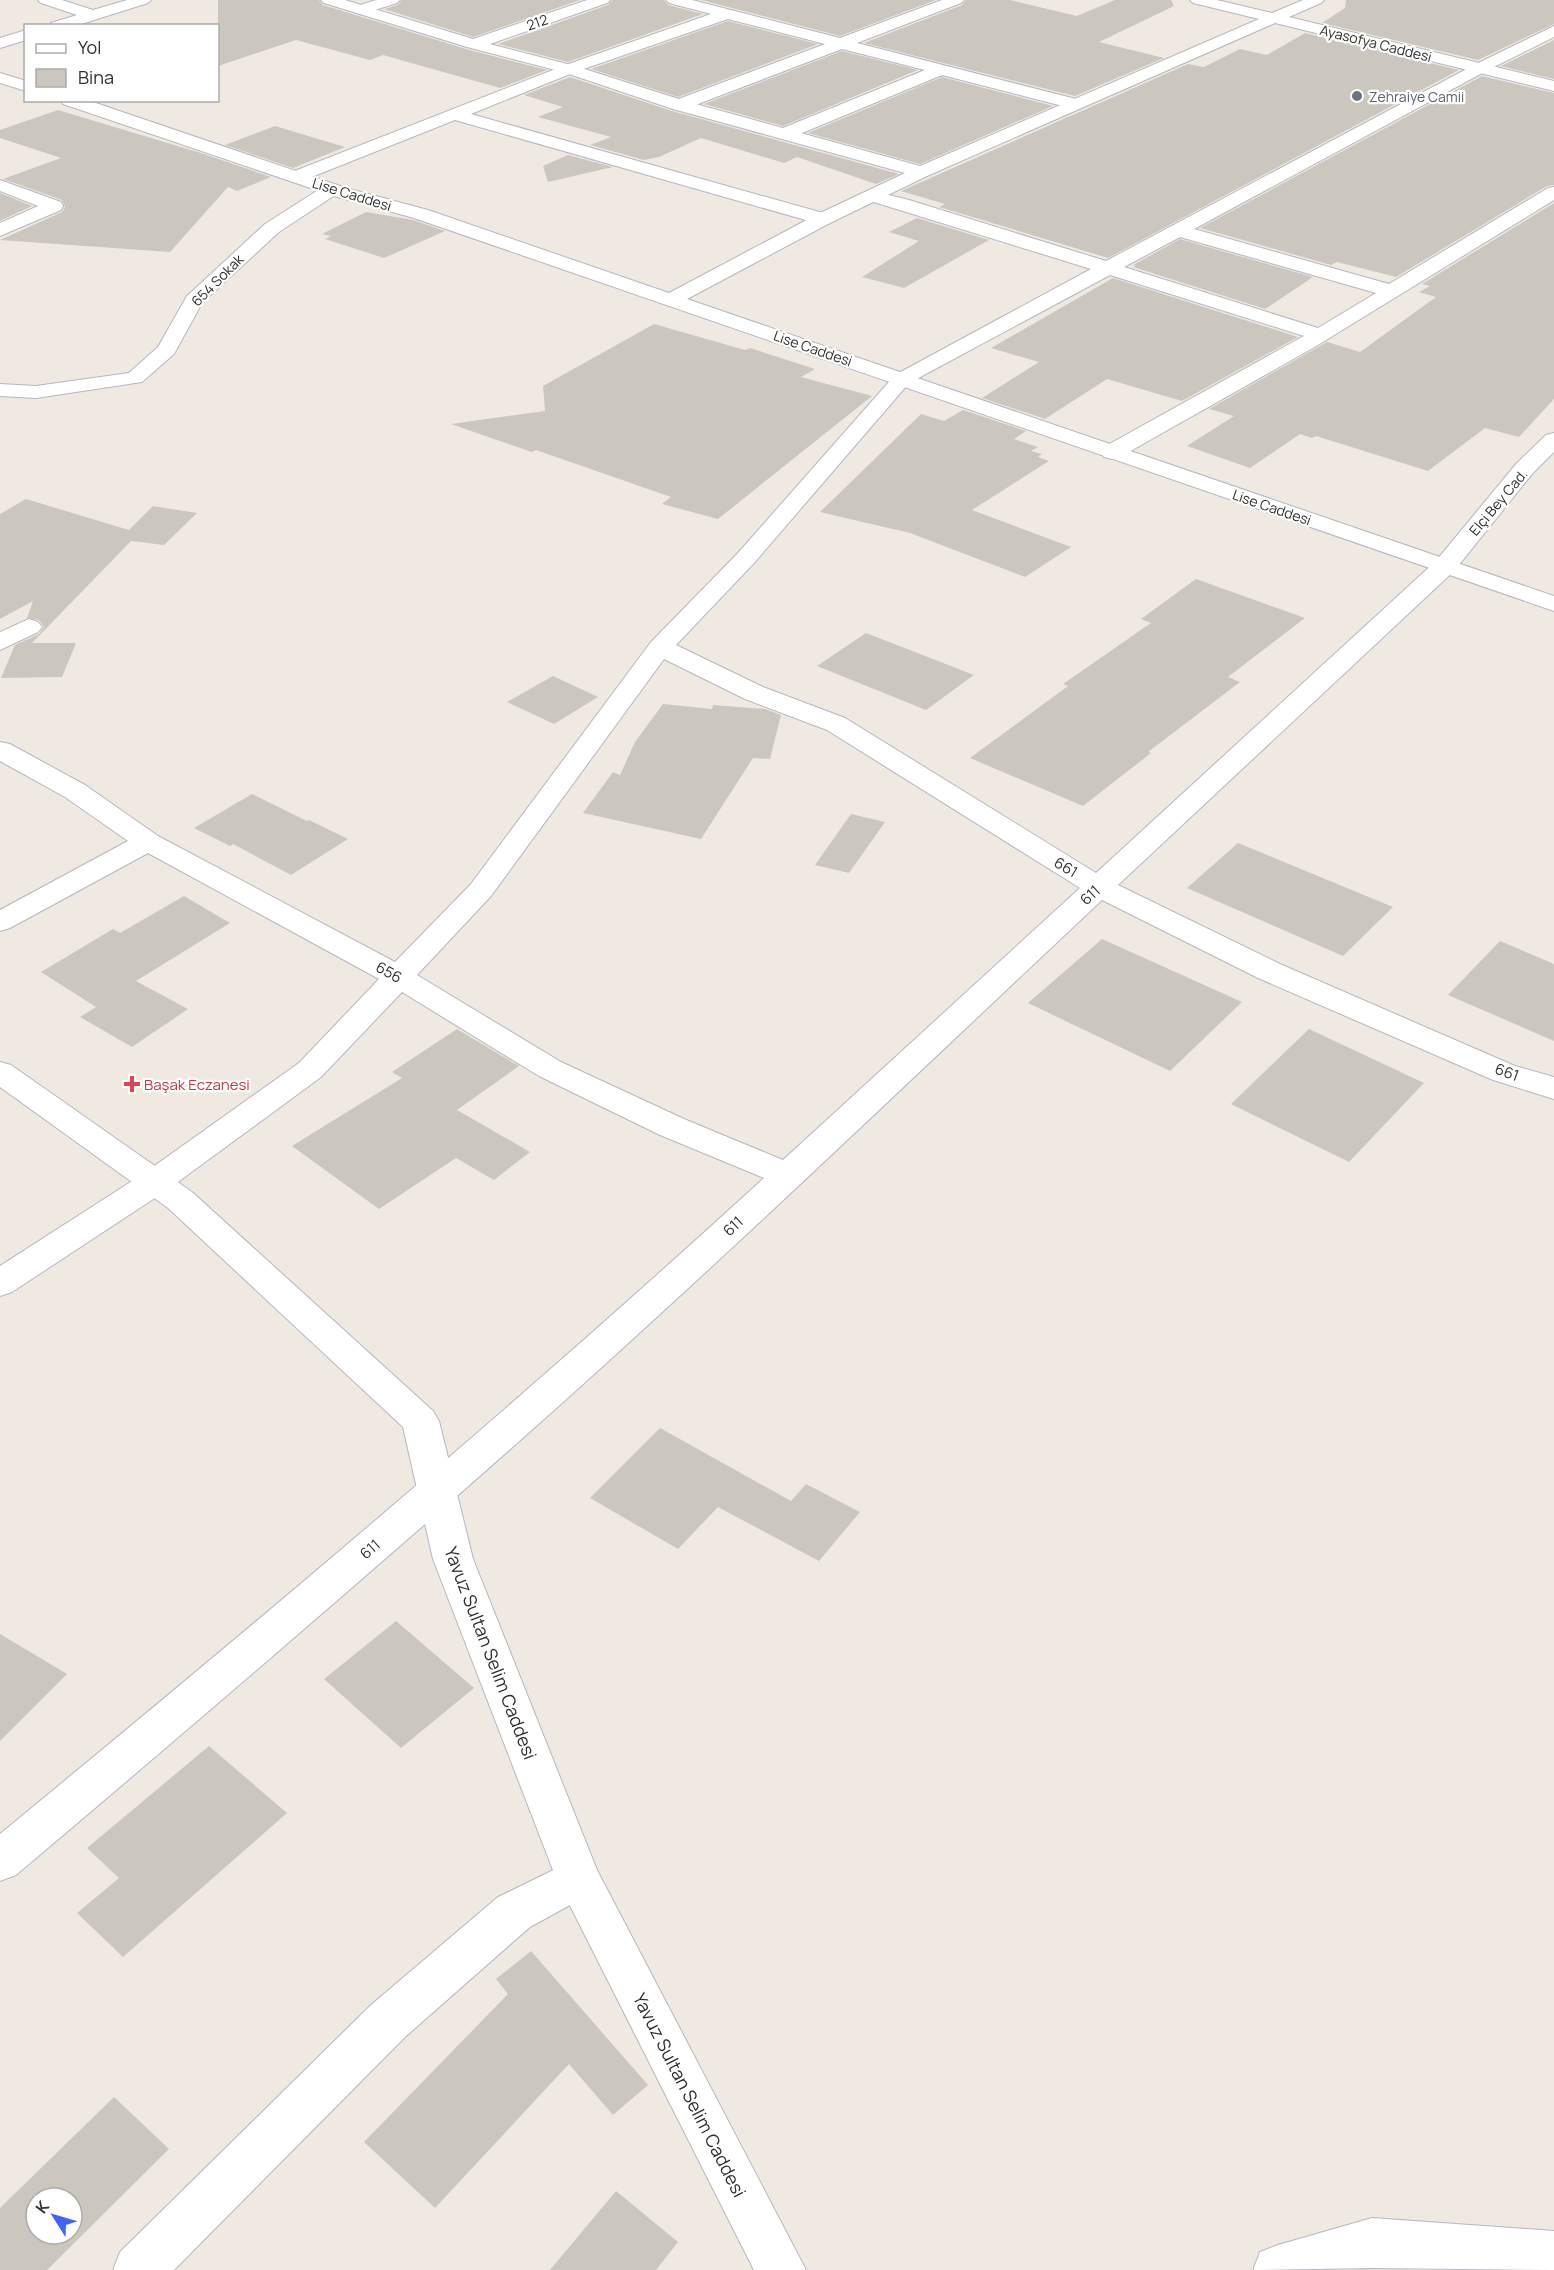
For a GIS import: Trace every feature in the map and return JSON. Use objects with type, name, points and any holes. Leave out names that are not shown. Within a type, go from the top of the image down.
[{"type":"street","points":[[46,0],[93,15]]},
{"type":"street","points":[[64,24],[143,0]]},
{"type":"street","points":[[329,0],[473,44],[569,69],[679,105],[921,172]]},
{"type":"street","points":[[362,9],[392,0]]},
{"type":"street","name":"212","points":[[473,44],[602,0]]},
{"type":"street","points":[[674,0],[1074,104]]},
{"type":"street","points":[[679,105],[956,0]]},
{"type":"street","name":"Ayasofya Caddesi","points":[[1198,0],[1554,86]]},
{"type":"street","points":[[670,300],[823,219],[921,172],[1316,0]]},
{"type":"street","points":[[298,176],[569,69],[726,14]]},
{"type":"street","points":[[0,1283],[155,1182],[310,1070],[481,890],[660,647],[746,558],[902,379],[1480,69],[1554,32]]},
{"type":"street","points":[[0,43],[24,36]]},
{"type":"street","points":[[784,134],[939,70]]},
{"type":"street","points":[[0,78],[24,85]]},
{"type":"street","name":"Lise Caddesi","points":[[75,102],[332,189],[421,214],[1554,604]]},
{"type":"street","points":[[456,115],[823,219]]},
{"type":"street","points":[[0,185],[54,206],[0,230]]},
{"type":"street","name":"654 Sokak","points":[[3,393],[36,392],[135,378],[167,350],[194,300],[272,228],[332,189]]},
{"type":"street","points":[[1112,452],[1320,335],[1554,192]]},
{"type":"street","points":[[873,196],[959,220],[1251,311],[1320,335]]},
{"type":"street","points":[[1179,231],[1391,291]]},
{"type":"street","name":"Elçi Bey Cad.","points":[[1444,566],[1524,469],[1554,440]]},
{"type":"street","name":"611","points":[[0,1861],[243,1658],[540,1401],[788,1175],[1444,566]]},
{"type":"street","points":[[0,642],[29,627]]},
{"type":"street","name":"661","points":[[660,647],[754,693],[836,724],[1099,887],[1269,971],[1504,1072],[1554,1088]]},
{"type":"street","name":"656","points":[[0,750],[75,791],[148,842],[399,977],[550,1069],[672,1127],[788,1175]]},
{"type":"street","points":[[0,922],[148,842]]},
{"type":"street","name":"Yavuz Sultan Selim Caddesi","points":[[0,1071],[180,1200],[420,1421],[453,1559],[578,1878],[781,2270]]},
{"type":"street","points":[[138,2270],[388,2020],[514,1911],[578,1878]]},
{"type":"street","points":[[1278,2270],[1372,2243],[1554,2256]]},
{"type":"building","points":[[218,0],[319,0],[323,5],[466,49],[547,70],[500,88],[383,55],[370,60],[296,40],[219,66]]},
{"type":"building","points":[[402,0],[580,0],[473,37],[384,9],[398,5]]},
{"type":"building","points":[[612,0],[664,0],[668,5],[703,14],[568,62],[498,44],[608,5]]},
{"type":"building","points":[[701,0],[936,0],[840,36]]},
{"type":"building","points":[[966,0],[1010,0],[1077,16],[1115,0],[1171,0],[1174,6],[1099,42],[1164,58],[1075,96],[864,43],[962,5]]},
{"type":"building","points":[[1346,0],[1554,0],[1554,24],[1478,60],[1322,23],[1345,8]]},
{"type":"building","points":[[728,21],[818,44],[678,97],[591,69]]},
{"type":"building","points":[[1305,33],[1459,70],[1108,258],[939,207],[945,204],[901,191],[1188,64],[1204,67],[1240,49],[1267,55]]},
{"type":"building","points":[[1554,40],[1554,79],[1501,66]]},
{"type":"building","points":[[842,51],[918,70],[783,126],[704,104]]},
{"type":"building","points":[[1482,76],[1554,93],[1554,185],[1547,186],[1396,277],[1337,262],[1331,265],[1200,228]]},
{"type":"building","points":[[570,77],[672,111],[899,174],[876,184],[797,157],[784,163],[701,138],[659,157],[644,160],[590,145],[611,137],[538,117],[563,107],[524,95]]},
{"type":"building","points":[[942,77],[1053,106],[920,164],[808,133]]},
{"type":"building","points":[[58,110],[201,153],[271,177],[237,191],[228,187],[170,252],[0,240],[62,212],[65,207],[62,200],[3,179],[61,158],[0,138],[0,130]]},
{"type":"building","points":[[275,126],[345,147],[293,168],[225,145]]},
{"type":"building","points":[[568,155],[613,167],[548,182],[543,166]]},
{"type":"building","points":[[0,193],[32,206],[0,221]]},
{"type":"building","points":[[1554,203],[1554,399],[1519,437],[1485,428],[1428,471],[1316,436],[1312,438],[1300,434],[1250,468],[1187,446],[1234,416],[1209,409],[1327,342],[1360,352],[1436,297],[1419,292],[1430,286],[1422,284]]},
{"type":"building","points":[[366,212],[413,220],[445,231],[384,258],[325,239],[331,236],[322,234]]},
{"type":"building","points":[[917,218],[989,240],[904,288],[862,277],[919,241],[889,232]]},
{"type":"building","points":[[1180,239],[1313,277],[1265,309],[1133,267]]},
{"type":"building","points":[[1113,278],[1298,337],[1182,401],[1107,379],[1045,419],[982,398],[1039,362],[991,348]]},
{"type":"building","points":[[654,324],[745,350],[750,348],[815,369],[801,377],[872,396],[718,519],[662,504],[671,497],[536,450],[532,452],[451,424],[545,411],[543,386]]},
{"type":"building","points":[[963,410],[1026,431],[1014,439],[1038,447],[1031,451],[1042,454],[1038,457],[1049,461],[972,510],[1071,547],[1025,577],[910,533],[820,512],[921,414],[944,421]]},
{"type":"building","points":[[26,499],[129,530],[153,506],[197,513],[164,545],[131,541],[32,643],[76,643],[62,677],[1,678],[15,645],[39,634],[44,627],[39,620],[27,618],[33,601],[0,619],[0,514]]},
{"type":"building","points":[[1196,579],[1305,618],[1228,677],[1240,682],[1148,752],[1151,753],[1083,806],[970,758],[1068,686],[1063,684],[1151,623],[1141,619]]},
{"type":"building","points":[[866,633],[974,675],[926,710],[817,666]]},
{"type":"building","points":[[553,676],[598,697],[554,724],[507,702]]},
{"type":"building","points":[[663,704],[712,709],[713,705],[765,709],[781,715],[770,759],[753,758],[701,839],[583,813],[613,772],[620,775],[635,742]]},
{"type":"building","points":[[252,794],[348,839],[291,875],[233,844],[230,846],[194,828]]},
{"type":"building","points":[[851,814],[885,822],[849,873],[815,865]]},
{"type":"building","points":[[1238,843],[1393,907],[1343,956],[1187,888]]},
{"type":"building","points":[[184,896],[230,923],[136,981],[188,1009],[132,1047],[80,1017],[96,1007],[41,972],[113,929],[120,933]]},
{"type":"building","points":[[1102,939],[1242,1002],[1170,1071],[1028,1003]]},
{"type":"building","points":[[1500,941],[1554,964],[1554,1041],[1448,995]]},
{"type":"building","points":[[457,1029],[519,1066],[457,1110],[530,1152],[494,1180],[456,1158],[379,1209],[292,1146],[402,1078],[392,1072]]},
{"type":"building","points":[[1309,1029],[1424,1083],[1349,1162],[1231,1104]]},
{"type":"building","points":[[660,1428],[791,1501],[806,1484],[860,1512],[819,1561],[718,1507],[678,1549],[590,1498]]},
{"type":"building","points":[[396,1621],[474,1688],[401,1748],[324,1679]]},
{"type":"building","points":[[0,1634],[67,1674],[0,1741]]},
{"type":"building","points":[[209,1746],[287,1813],[123,1957],[77,1913],[119,1878],[87,1848]]},
{"type":"building","points":[[531,1951],[648,2085],[613,2115],[569,2064],[435,2208],[364,2142],[508,1994],[496,1979]]},
{"type":"building","points":[[114,2097],[169,2149],[84,2233],[84,2186],[24,2186],[24,2246],[71,2246],[47,2270],[0,2270],[0,2208]]},
{"type":"building","points":[[616,2191],[678,2242],[656,2270],[550,2270]]},
{"type":"place","name":"Zehraiye Camii","points":[[1357,96]]},
{"type":"place","name":"Başak Eczanesi","points":[[132,1084]]}]
